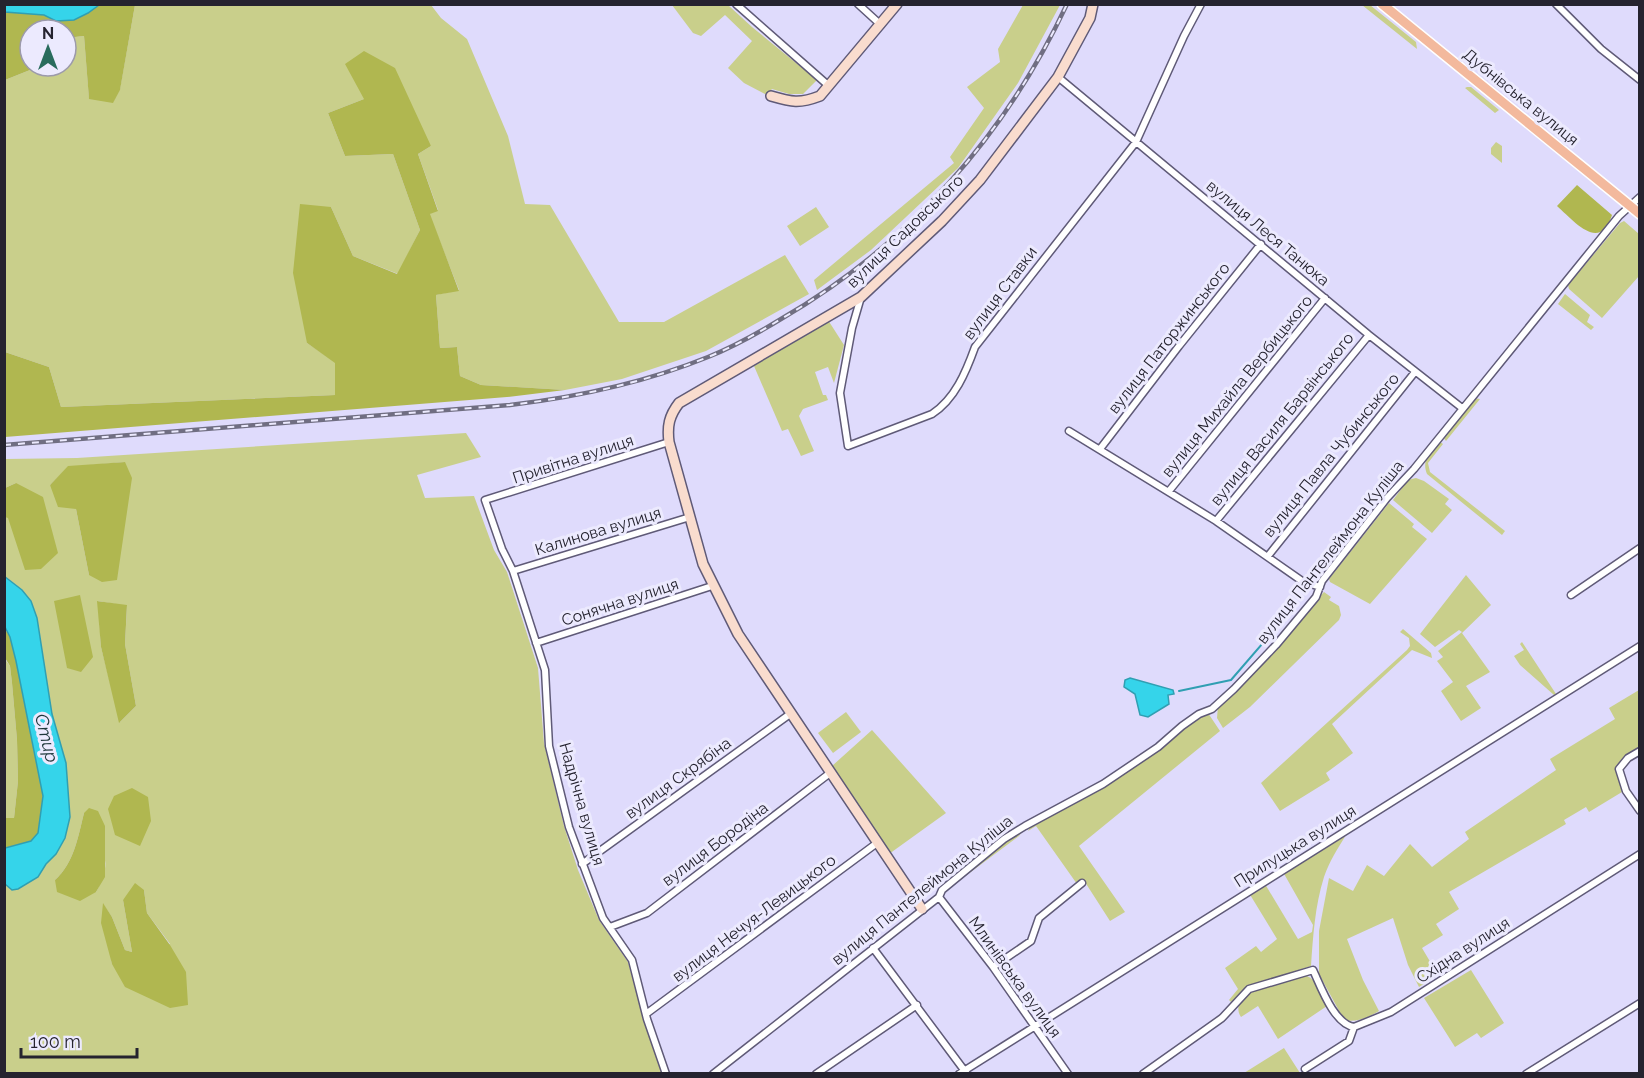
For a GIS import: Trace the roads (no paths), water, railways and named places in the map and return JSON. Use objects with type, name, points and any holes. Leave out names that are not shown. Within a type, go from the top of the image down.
[{"type":"main road","name":"Дубнівська вулиця","points":[[1382,4],[1640,214]]},
{"type":"street","points":[[736,4],[829,86]]},
{"type":"street","points":[[858,4],[881,25]]},
{"type":"street","points":[[771,96],[803,103],[820,96],[897,4]]},
{"type":"street","name":"вулиця Садовського","points":[[669,442],[667,428],[671,413],[679,403],[861,297],[942,221],[980,180],[1058,77],[1090,18],[1093,4]]},
{"type":"street","points":[[1136,142],[1184,36],[1202,4]]},
{"type":"street","points":[[1556,4],[1601,49],[1640,80]]},
{"type":"street","name":"вулиця Леся Танюка","points":[[1058,77],[1369,335],[1462,408]]},
{"type":"street","name":"вулиця Ставки","points":[[861,297],[852,328],[840,393],[848,446],[932,414],[941,408],[965,376],[975,347],[1136,142]]},
{"type":"street","name":"вулиця Пантелеймона Куліша","points":[[713,1074],[939,897],[942,890],[1004,839],[1103,784],[1158,747],[1199,714],[1212,709],[1234,689],[1276,645],[1316,597],[1322,581],[1387,498],[1414,469],[1629,205],[1640,197]]},
{"type":"street","name":"вулиця Паторжинського","points":[[1100,449],[1261,244]]},
{"type":"street","name":"вулиця Михайла Вербицького","points":[[1169,491],[1325,298]]},
{"type":"street","name":"вулиця Василя Барвінського","points":[[1216,520],[1369,335]]},
{"type":"street","name":"вулиця Павла Чубинського","points":[[1268,556],[1415,372]]},
{"type":"street","points":[[1068,431],[1216,520],[1302,580],[1320,587]]},
{"type":"street","points":[[669,442],[703,564],[712,586],[748,651],[922,909]]},
{"type":"street","name":"Привітна вулиця","points":[[484,500],[669,442]]},
{"type":"street","name":"Надрічна вулиця","points":[[484,500],[502,549],[513,571],[545,670],[549,746],[569,827],[603,918],[632,960],[646,1014],[666,1074]]},
{"type":"street","name":"Калинова вулиця","points":[[513,571],[690,517]]},
{"type":"street","points":[[1571,595],[1640,548]]},
{"type":"street","name":"Сонячна вулиця","points":[[536,643],[712,586]]},
{"type":"street","name":"Прилуцька вулиця","points":[[873,948],[964,1072],[1033,1025],[1354,827],[1640,646]]},
{"type":"street","name":"вулиця Скрябіна","points":[[582,864],[790,714]]},
{"type":"street","points":[[1640,750],[1628,758],[1620,769],[1626,791],[1640,812]]},
{"type":"street","name":"вулиця Бородіна","points":[[610,927],[647,913],[830,773]]},
{"type":"street","name":"вулиця Нечуя-Левицького","points":[[646,1014],[877,843]]},
{"type":"street","name":"Східна вулиця","points":[[1305,1069],[1349,1041],[1354,1027],[1391,1012],[1640,854]]},
{"type":"street","points":[[993,967],[1030,940],[1039,918],[1083,883]]},
{"type":"street","name":"Млинівська вулиця","points":[[939,897],[993,967],[1068,1074]]},
{"type":"street","points":[[1143,1074],[1222,1018],[1249,989],[1313,970],[1337,1017],[1347,1026],[1354,1027]]},
{"type":"street","points":[[1526,1074],[1640,1003]]},
{"type":"street","points":[[816,1074],[917,1005]]},
{"type":"water","points":[[5,4],[99,5],[78,18],[50,18],[44,15],[5,12]]},
{"type":"water","name":"Стир","points":[[4,576],[22,590],[31,601],[37,618],[52,714],[66,763],[70,817],[65,838],[38,877],[12,890],[5,884],[5,848],[31,841],[38,833],[43,796],[16,661],[5,627]]},
{"type":"water","points":[[1130,678],[1173,690],[1174,694],[1168,695],[1169,704],[1148,717],[1140,715],[1135,694],[1124,687],[1125,680]]},
{"type":"waterway","points":[[1179,691],[1231,680],[1288,614]]},
{"type":"railway","points":[[4,445],[510,405],[561,398],[635,382],[708,357],[754,335],[827,290],[870,258],[911,222],[948,184],[1014,99],[1042,53],[1067,4]]}]
